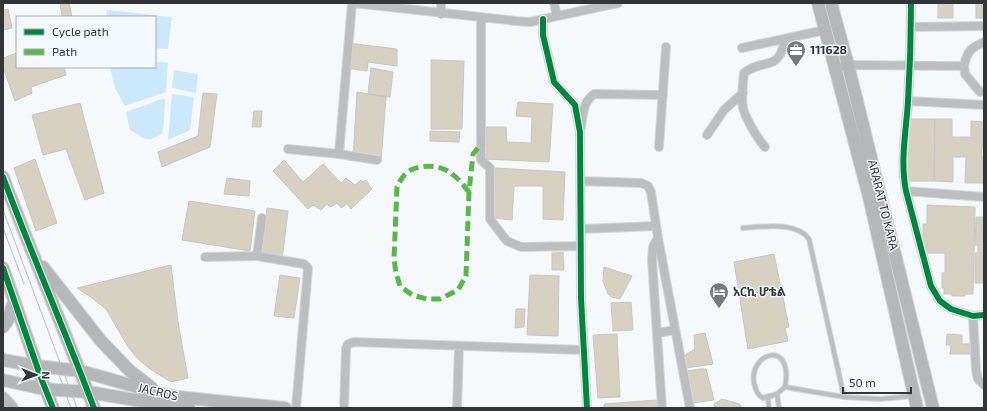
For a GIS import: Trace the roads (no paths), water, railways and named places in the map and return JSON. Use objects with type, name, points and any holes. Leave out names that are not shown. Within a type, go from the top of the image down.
[{"type":"main road","name":"ARARAT TO KARA","points":[[818,3],[871,205],[917,408]]},
{"type":"main road","name":"ARARAT TO KARA","points":[[831,3],[934,408]]},
{"type":"main road","points":[[3,177],[33,255],[81,371],[94,408]]},
{"type":"main road","points":[[33,255],[101,341],[130,371],[153,401]]},
{"type":"main road","points":[[3,268],[36,366],[53,408]]},
{"type":"main road","points":[[3,327],[8,320],[14,301]]},
{"type":"main road","name":"JACROS","points":[[3,360],[36,366],[81,371],[153,401],[178,397],[285,408]]},
{"type":"main road","name":"JACROS","points":[[3,380],[44,388],[88,392],[153,401],[189,408]]},
{"type":"main road","points":[[3,398],[12,408]]},
{"type":"street","points":[[339,154],[352,3],[441,14],[530,22],[618,3]]},
{"type":"street","points":[[441,3],[441,14]]},
{"type":"street","points":[[554,3],[557,16]]},
{"type":"street","points":[[911,3],[908,101],[902,161],[903,179],[931,286],[940,301],[951,309],[973,316],[984,315]]},
{"type":"street","points":[[481,18],[481,160],[490,168],[490,219],[507,241],[521,247],[581,246]]},
{"type":"street","points":[[544,19],[543,35],[554,82],[575,105],[580,132],[583,350],[587,408]]},
{"type":"street","points":[[908,101],[983,104],[982,92],[965,74],[964,66],[967,54],[973,46],[984,42],[981,26],[911,27]]},
{"type":"street","points":[[742,48],[826,30]]},
{"type":"street","points":[[765,147],[757,138],[743,108],[744,73],[751,68],[777,60],[783,49],[785,39]]},
{"type":"street","points":[[659,147],[666,47]]},
{"type":"street","points":[[836,68],[848,65],[964,66]]},
{"type":"street","points":[[707,135],[724,110],[743,93]]},
{"type":"street","points":[[580,132],[585,104],[594,94],[663,95]]},
{"type":"street","points":[[288,149],[339,154],[377,160]]},
{"type":"street","points":[[581,181],[641,183],[648,186],[651,192],[658,238],[690,408]]},
{"type":"street","points":[[906,191],[984,197]]},
{"type":"street","points":[[257,256],[262,218]]},
{"type":"street","points":[[581,229],[656,226]]},
{"type":"street","points":[[658,238],[653,247],[652,260],[662,408]]},
{"type":"street","points":[[205,258],[257,256],[304,264],[308,268],[296,408]]},
{"type":"street","points":[[973,316],[976,370],[978,379],[984,385]]},
{"type":"street","points":[[657,332],[675,330]]},
{"type":"street","points":[[344,408],[346,349],[348,344],[354,342],[583,350]]},
{"type":"street","points":[[457,408],[459,346]]},
{"type":"lane","points":[[743,228],[776,226],[797,229],[804,233],[809,239],[844,397]]},
{"type":"lane","points":[[769,355],[778,356],[782,359],[787,375],[785,387],[778,394],[763,398],[758,396],[754,379],[756,366],[763,358],[769,355]]},
{"type":"lane","points":[[785,387],[844,397],[881,399],[914,396]]},
{"type":"lane","points":[[778,394],[779,408]]},
{"type":"lane","points":[[768,397],[769,408]]},
{"type":"tram line","points":[[3,210],[77,408]]},
{"type":"tram line","points":[[3,228],[24,284]]},
{"type":"tram line","points":[[58,372],[71,408]]},
{"type":"place","name":"111628","points":[[796,67]]},
{"type":"place","name":"አርኪ ሆቴል","points":[[719,309]]}]
